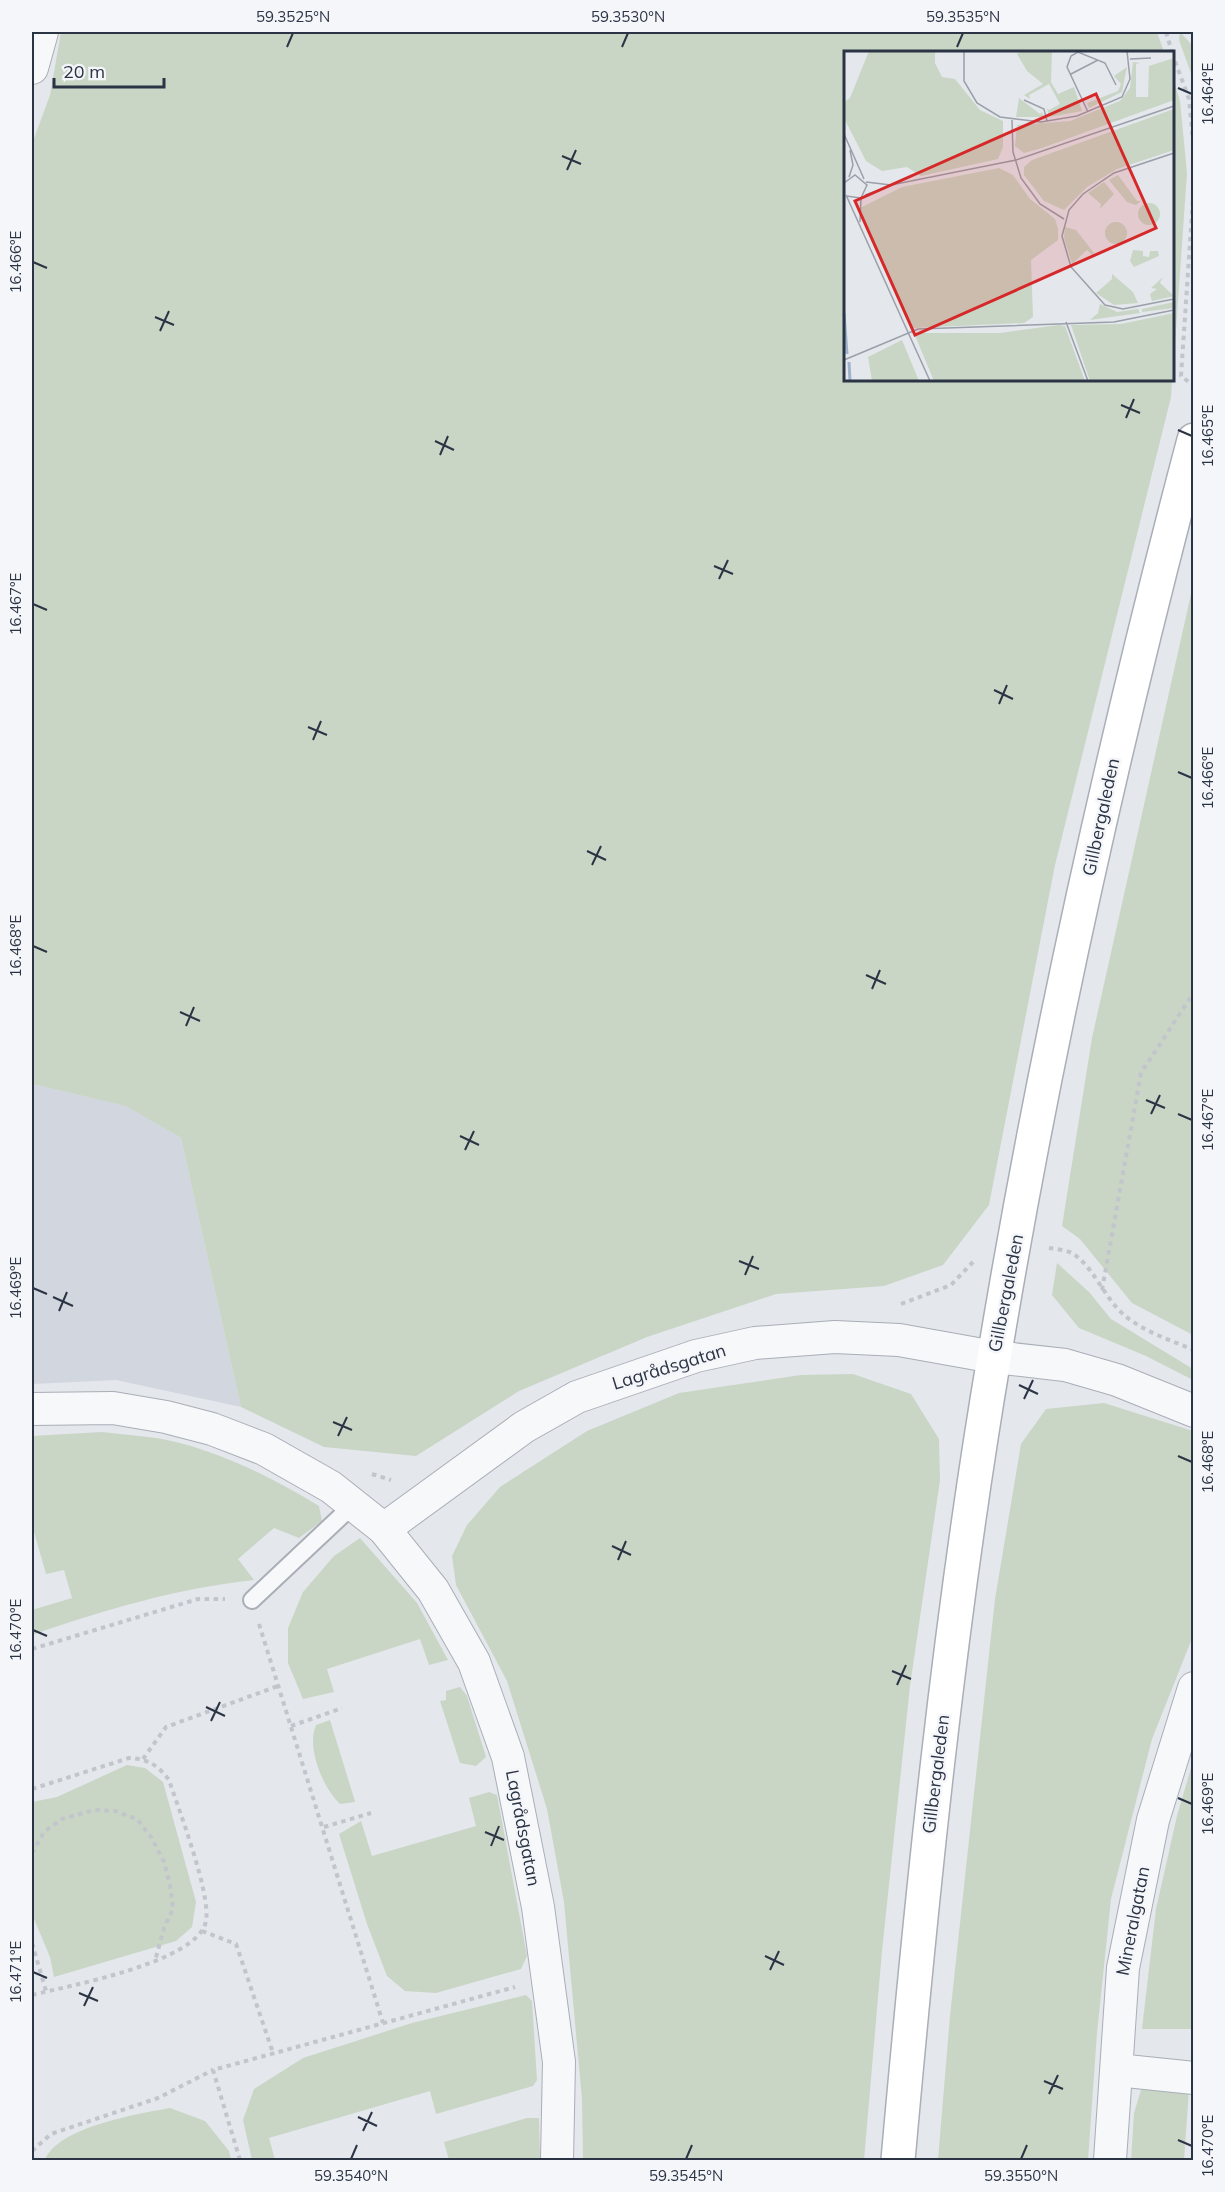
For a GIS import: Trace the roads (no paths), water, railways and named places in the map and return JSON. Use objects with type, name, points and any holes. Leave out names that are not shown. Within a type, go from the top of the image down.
[{"type":"main road","name":"Gillbergaleden","points":[[898,2160],[936,1769],[994,1357],[1055,1034],[1117,743],[1194,440]]},
{"type":"street","points":[[32,68],[42,32]]},
{"type":"street","name":"Lagrådsgatan","points":[[384,1529],[524,1427],[577,1397],[696,1356],[755,1342],[835,1337],[899,1340],[994,1357]]},
{"type":"street","points":[[994,1357],[1065,1365],[1117,1380],[1194,1411]]},
{"type":"street","name":"Lagrådsgatan","points":[[32,1409],[113,1408],[166,1417],[212,1430],[264,1449],[331,1487],[384,1529],[433,1590],[474,1662],[508,1757],[538,1907],[559,2062],[556,2160]]},
{"type":"street","name":"Mineralgatan","points":[[1110,2160],[1122,1968],[1153,1820],[1187,1730],[1194,1688]]},
{"type":"street","points":[[1117,2070],[1194,2078]]},
{"type":"lane","points":[[252,1600],[353,1505]]}]
